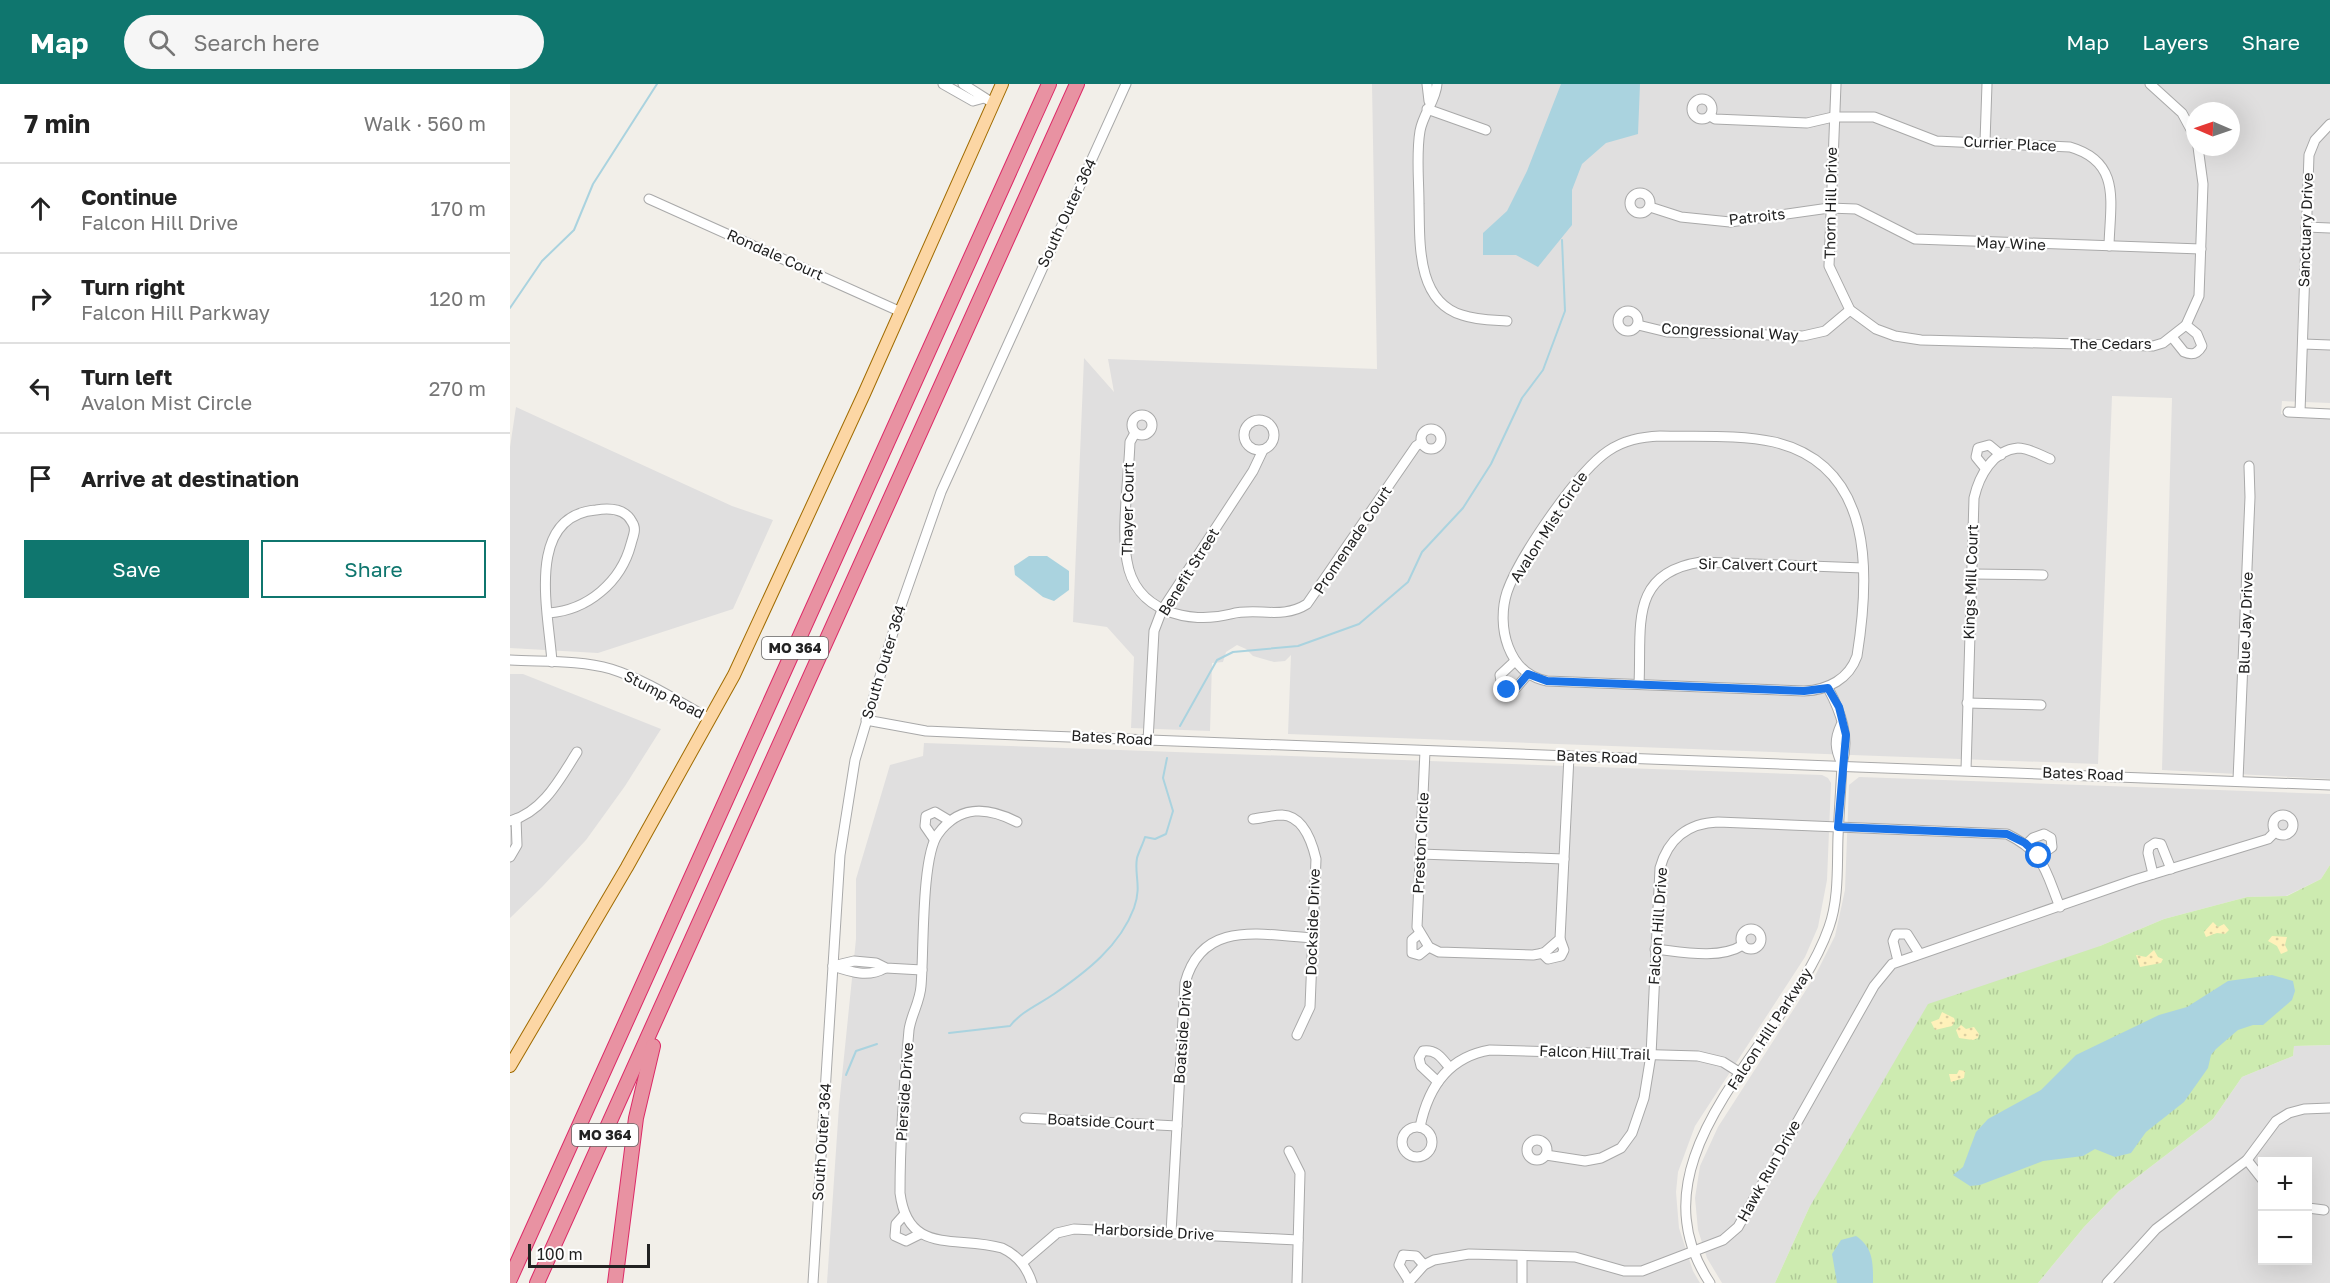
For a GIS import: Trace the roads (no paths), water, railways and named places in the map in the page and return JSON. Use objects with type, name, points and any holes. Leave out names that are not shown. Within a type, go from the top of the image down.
[{"type":"highway","name":"MO 364","points":[[510,1279],[1049,84]]},
{"type":"highway","name":"MO 364","points":[[537,1283],[1077,84]]},
{"type":"highway","points":[[615,1283],[639,1100],[671,987]]},
{"type":"main road","points":[[510,1066],[627,867],[710,719],[757,629],[901,312],[989,100],[1002,84]]},
{"type":"street","points":[[943,84],[973,101],[989,100]]},
{"type":"street","points":[[963,84],[989,100]]},
{"type":"street","name":"South Outer 364","points":[[813,1283],[840,855],[847,799],[866,720],[901,606],[935,508],[977,409],[1126,84]]},
{"type":"street","points":[[1427,84],[1428,105]]},
{"type":"street","points":[[1437,84],[1437,91],[1428,105],[1420,131],[1421,242],[1426,278],[1437,298],[1452,311],[1477,319],[1507,321]]},
{"type":"street","name":"Thorn Hill Drive","points":[[1836,84],[1829,208],[1829,266],[1850,310],[1876,329],[1895,336],[1921,340]]},
{"type":"street","points":[[1985,142],[1987,84]]},
{"type":"street","points":[[2157,86],[2186,121]]},
{"type":"street","points":[[1428,105],[1486,130]]},
{"type":"street","name":"Currier Place","points":[[1710,116],[1715,119],[1777,123],[1807,123],[1833,117],[1874,117],[1936,141],[2070,147],[2096,158],[2106,170],[2110,186],[2109,246]]},
{"type":"street","name":"Sanctuary Drive","points":[[2300,412],[2309,155],[2315,140],[2330,124]]},
{"type":"street","name":"The Cedars","points":[[1921,340],[2153,346],[2172,337],[2186,325],[2199,296],[2203,184],[2199,156]]},
{"type":"street","name":"Rondale Court","points":[[649,199],[901,312]]},
{"type":"street","name":"Patroits","points":[[1650,207],[1681,217],[1730,222],[1829,208]]},
{"type":"street","name":"May Wine","points":[[1829,208],[1856,209],[1915,239],[2200,249]]},
{"type":"street","points":[[2306,227],[2330,228]]},
{"type":"street","name":"Congressional Way","points":[[1638,325],[1668,332],[1809,335],[1825,331],[1850,310]]},
{"type":"street","points":[[2172,337],[2184,352],[2194,354],[2199,352],[2202,346],[2201,340],[2186,325]]},
{"type":"street","points":[[2303,344],[2330,345]]},
{"type":"street","points":[[2288,412],[2330,414]]},
{"type":"street","name":"Thayer Court","points":[[1135,433],[1130,442],[1126,559],[1132,580],[1148,600],[1162,610]]},
{"type":"street","name":"Avalon Mist Circle","points":[[1528,674],[1515,660],[1506,640],[1504,604],[1509,586],[1522,562],[1586,469],[1607,451],[1632,439],[1660,436],[1772,441],[1801,452],[1829,472],[1852,505],[1862,533],[1863,568],[1857,656],[1847,672],[1828,688]]},
{"type":"street","name":"Promenade Court","points":[[1162,610],[1180,616],[1212,619],[1233,613],[1276,614],[1297,610],[1307,604],[1416,446],[1422,442]]},
{"type":"street","points":[[2001,455],[1989,445],[1978,448],[1976,457],[1985,468],[2001,455],[2017,448],[2050,459]]},
{"type":"street","name":"Benefit Street","points":[[1148,741],[1154,631],[1162,610],[1253,471],[1263,450]]},
{"type":"street","name":"Blue Jay Drive","points":[[2238,780],[2250,497],[2248,466]]},
{"type":"street","name":"Kings Mill Court","points":[[1966,771],[1974,498],[1978,481],[1985,468]]},
{"type":"street","points":[[549,613],[559,612],[596,597],[619,573],[635,531],[632,520],[625,514],[611,508],[587,510],[570,518],[559,530],[549,547],[544,566],[552,662]]},
{"type":"street","name":"Sir Calvert Court","points":[[1639,684],[1643,603],[1651,587],[1666,573],[1682,565],[1701,562],[1863,568]]},
{"type":"street","points":[[1972,574],[2043,576]]},
{"type":"street","name":"Stump Road","points":[[510,660],[581,664],[621,672],[710,719]]},
{"type":"street","points":[[1515,660],[1500,675],[1502,687],[1515,689],[1528,674],[1547,681],[1804,691],[1828,688]]},
{"type":"street","name":"Falcon Hill Parkway","points":[[1710,1283],[1694,1252],[1686,1216],[1689,1167],[1699,1142],[1784,1010],[1829,928],[1836,887],[1842,764],[1847,749],[1839,707],[1828,688]]},
{"type":"street","points":[[1967,703],[2041,705]]},
{"type":"street","name":"Bates Road","points":[[866,720],[926,731],[1148,741],[1842,764],[1966,771],[2330,784]]},
{"type":"street","name":"Preston Circle","points":[[1425,751],[1419,934],[1410,944],[1412,953],[1419,955],[1428,947],[1438,952],[1542,953],[1551,949],[1560,939],[1569,756]]},
{"type":"street","points":[[510,857],[518,845],[513,820],[535,809],[555,788],[577,752]]},
{"type":"street","name":"Pierside Drive","points":[[1017,822],[1002,814],[977,809],[950,821],[934,839],[930,852],[921,989],[910,1027],[900,1173],[904,1215],[896,1224],[895,1236],[906,1241],[920,1234],[1002,1248],[1014,1254],[1022,1263]]},
{"type":"street","name":"Pierside Drive","points":[[934,839],[925,826],[926,816],[935,812],[950,821]]},
{"type":"street","name":"Dockside Drive","points":[[1253,819],[1283,815],[1289,817],[1305,832],[1312,844],[1316,869],[1310,1007],[1297,1035]]},
{"type":"street","name":"Falcon Hill Drive","points":[[1546,1155],[1585,1161],[1611,1155],[1621,1148],[1632,1133],[1641,1107],[1651,1055],[1655,950],[1662,862],[1670,844],[1689,828],[1718,822],[2007,834],[2027,844],[2039,856],[2060,907]]},
{"type":"street","name":"Hawk Run Drive","points":[[1424,1265],[1416,1256],[1409,1254],[1402,1256],[1399,1265],[1408,1282],[1424,1265],[1443,1257],[1469,1254],[1575,1257],[1624,1271],[1642,1271],[1723,1240],[1738,1227],[1785,1139],[1874,986],[1892,964],[1918,953],[2153,874],[2268,839],[2275,832]]},
{"type":"street","points":[[2027,844],[2038,835],[2044,834],[2051,838],[2052,847],[2039,856]]},
{"type":"street","points":[[2153,874],[2148,853],[2150,847],[2155,843],[2162,844],[2171,869]]},
{"type":"street","points":[[1420,854],[1564,859]]},
{"type":"street","points":[[1419,934],[1428,947]]},
{"type":"street","points":[[1898,961],[1893,941],[1896,934],[1907,934],[1918,953]]},
{"type":"street","name":"Boatside Drive","points":[[1171,1233],[1185,983],[1195,955],[1216,939],[1232,936],[1313,938]]},
{"type":"street","points":[[1655,950],[1696,953],[1727,952],[1743,945]]},
{"type":"street","points":[[833,966],[854,961],[876,963],[885,968],[922,970]]},
{"type":"street","name":"Falcon Hill Trail","points":[[1420,1127],[1427,1097],[1438,1082],[1450,1068],[1477,1052],[1502,1049],[1698,1056],[1723,1062],[1742,1074]]},
{"type":"street","points":[[1438,1082],[1421,1066],[1419,1058],[1423,1051],[1437,1053],[1450,1068]]},
{"type":"street","points":[[2107,1283],[2156,1229],[2247,1160],[2276,1121],[2289,1113],[2304,1109],[2330,1108]]},
{"type":"street","name":"Boatside Court","points":[[1026,1118],[1177,1126]]},
{"type":"street","points":[[1289,1151],[1300,1173],[1297,1283]]},
{"type":"street","points":[[2247,1160],[2258,1174]]},
{"type":"street","points":[[2312,1209],[2324,1210]]},
{"type":"street","points":[[904,1215],[909,1224],[920,1234]]},
{"type":"street","name":"Harborside Drive","points":[[1022,1263],[1057,1233],[1074,1228],[1298,1240]]},
{"type":"street","points":[[1522,1256],[1522,1283]]},
{"type":"street","points":[[1022,1263],[1032,1283]]},
{"type":"water","points":[[1561,84],[1640,84],[1638,134],[1606,143],[1582,164],[1572,190],[1572,225],[1538,267],[1516,255],[1483,255],[1483,233],[1507,211],[1527,171]]},
{"type":"water","points":[[1029,556],[1047,556],[1069,571],[1069,590],[1054,601],[1043,597],[1015,575],[1014,566]]},
{"type":"water","points":[[2272,975],[2293,981],[2295,991],[2292,1000],[2263,1025],[2253,1025],[2238,1030],[2216,1049],[2211,1055],[2208,1068],[2184,1102],[2146,1132],[2131,1153],[2115,1157],[2095,1149],[2083,1156],[2043,1161],[1980,1185],[1970,1186],[1953,1175],[1963,1167],[1976,1132],[1988,1119],[2041,1090],[2076,1055],[2159,1015],[2187,1007],[2228,981]]},
{"type":"water","points":[[1856,1236],[1869,1251],[1873,1283],[1837,1283],[1832,1254],[1841,1240]]},
{"type":"waterway","points":[[510,308],[542,261],[574,230],[593,184],[657,84]]},
{"type":"waterway","points":[[1180,726],[1217,660],[1233,652],[1298,646],[1359,624],[1408,582],[1422,552],[1463,508],[1491,464],[1522,398],[1543,370],[1565,311],[1562,240]]},
{"type":"waterway","points":[[949,1033],[1010,1026],[1025,1012],[1078,977],[1111,946],[1128,922],[1134,908],[1138,887],[1137,858],[1145,837],[1155,839],[1166,834],[1173,811],[1163,778],[1167,758]]},
{"type":"waterway","points":[[846,1075],[856,1051],[877,1044]]}]
